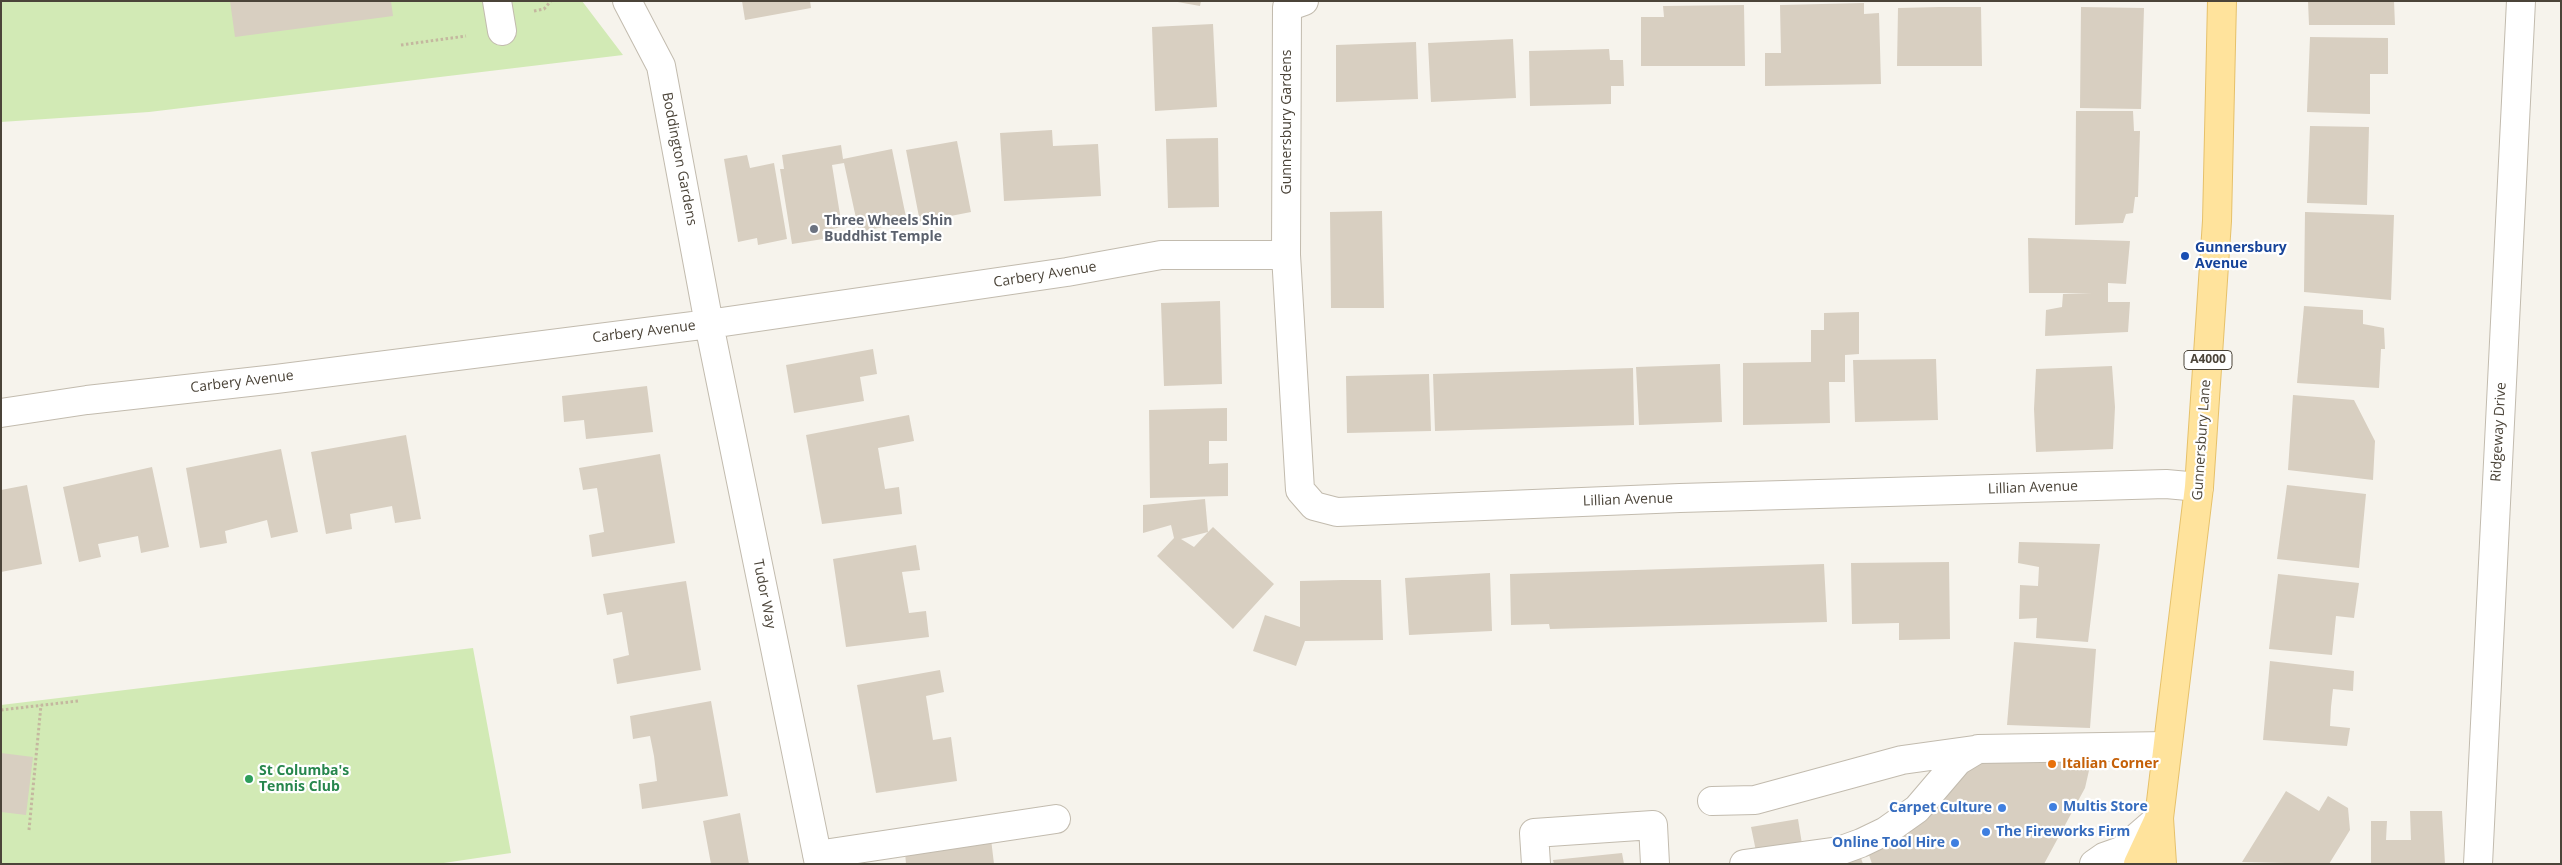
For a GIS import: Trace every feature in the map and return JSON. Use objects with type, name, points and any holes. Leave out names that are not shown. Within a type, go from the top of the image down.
[{"type":"main road","name":"Gunnersbury Lane","points":[[2162,864],[2159,818],[2199,487],[2217,221],[2222,1]]},
{"type":"main road","name":"Gunnersbury Lane","points":[[2138,864],[2159,818]]},
{"type":"street","points":[[497,1],[502,31]]},
{"type":"street","name":"Boddington Gardens","points":[[627,1],[661,66],[709,324]]},
{"type":"street","name":"Ridgeway Drive","points":[[2478,864],[2521,1]]},
{"type":"street","name":"Gunnersbury Gardens","points":[[1286,255],[1291,3]]},
{"type":"street","name":"Carbery Avenue","points":[[1,413],[87,400],[276,379],[709,324],[1067,272],[1161,255],[1286,255]]},
{"type":"street","name":"Lillian Avenue","points":[[1286,255],[1300,490],[1314,506],[1337,512],[1710,497],[2166,484],[2199,487]]},
{"type":"street","name":"Tudor Way","points":[[709,324],[818,859]]},
{"type":"street","points":[[1712,801],[1755,800],[1902,760],[1978,750],[2167,746]]},
{"type":"street","points":[[1744,864],[1839,851],[1877,835],[1917,808],[1958,761],[1978,750]]},
{"type":"street","points":[[2094,864],[2104,856],[2121,851],[2159,818]]},
{"type":"street","points":[[818,859],[1056,820]]},
{"type":"street","points":[[1536,864],[1534,833],[1653,825],[1655,864]]},
{"type":"path","points":[[402,45],[502,31]]},
{"type":"path","points":[[1,710],[78,701]]},
{"type":"path","points":[[29,830],[41,705]]},
{"type":"green space","points":[[1,1],[582,1],[623,55],[149,112],[1,122]]},
{"type":"green space","name":"St Columba's Tennis Club","points":[[473,648],[511,853],[437,864],[1,864],[1,705]]},
{"type":"building","points":[[230,1],[391,1],[393,16],[235,37]]},
{"type":"building","points":[[742,1],[810,1],[811,8],[745,20]]},
{"type":"building","points":[[1172,1],[1201,1],[1200,6]]},
{"type":"building","points":[[2308,1],[2394,1],[2395,25],[2309,25]]},
{"type":"building","points":[[1864,3],[1864,14],[1879,13],[1881,84],[1765,86],[1765,53],[1781,53],[1780,5]]},
{"type":"building","points":[[1744,5],[1745,66],[1641,66],[1641,17],[1664,17],[1663,6]]},
{"type":"building","points":[[1981,7],[1982,66],[1897,66],[1898,8]]},
{"type":"building","points":[[2081,7],[2144,8],[2141,109],[2080,108]]},
{"type":"building","points":[[1213,24],[1217,107],[1155,111],[1152,27]]},
{"type":"building","points":[[2310,37],[2388,38],[2388,74],[2370,74],[2370,114],[2307,112]]},
{"type":"building","points":[[1513,39],[1516,98],[1431,102],[1428,43]]},
{"type":"building","points":[[1416,42],[1418,99],[1336,102],[1336,45]]},
{"type":"building","points":[[1609,49],[1610,60],[1623,60],[1624,86],[1611,86],[1611,104],[1530,106],[1529,51]]},
{"type":"building","points":[[2076,111],[2133,111],[2134,131],[2140,131],[2138,197],[2135,197],[2133,213],[2126,214],[2123,223],[2075,225]]},
{"type":"building","points":[[2310,126],[2369,127],[2367,205],[2307,203]]},
{"type":"building","points":[[1052,130],[1053,146],[1098,144],[1101,196],[1004,201],[1000,133]]},
{"type":"building","points":[[1218,138],[1219,207],[1168,208],[1166,139]]},
{"type":"building","points":[[957,141],[971,212],[920,222],[906,150]]},
{"type":"building","points":[[841,145],[843,159],[892,149],[907,222],[859,232],[844,163],[832,165],[842,227],[822,231],[823,239],[792,244],[780,169],[784,169],[782,155]]},
{"type":"building","points":[[747,155],[750,168],[774,163],[787,239],[758,245],[757,238],[738,242],[724,159]]},
{"type":"building","points":[[1382,211],[1384,308],[1331,308],[1330,212]]},
{"type":"building","points":[[2305,212],[2394,215],[2391,300],[2304,292]]},
{"type":"building","points":[[2028,238],[2130,241],[2126,284],[2108,283],[2108,302],[2130,302],[2128,332],[2045,336],[2046,310],[2062,307],[2063,294],[2092,293],[2029,293]]},
{"type":"building","points":[[1220,301],[1222,384],[1164,386],[1161,303]]},
{"type":"building","points":[[2304,306],[2363,310],[2363,324],[2384,328],[2385,349],[2381,349],[2379,388],[2297,383]]},
{"type":"building","points":[[1859,312],[1859,354],[1845,355],[1845,382],[1829,382],[1830,423],[1743,425],[1743,363],[1811,362],[1811,330],[1824,330],[1824,313]]},
{"type":"building","points":[[873,349],[877,374],[860,377],[864,401],[794,413],[786,365]]},
{"type":"building","points":[[1936,359],[1938,420],[1855,422],[1853,360]]},
{"type":"building","points":[[1720,364],[1722,422],[1639,425],[1636,367]]},
{"type":"building","points":[[2112,366],[2115,407],[2113,449],[2036,452],[2034,409],[2036,369]]},
{"type":"building","points":[[1633,368],[1634,425],[1435,431],[1433,374]]},
{"type":"building","points":[[1429,374],[1431,431],[1347,433],[1346,376]]},
{"type":"building","points":[[647,386],[653,432],[586,439],[584,420],[564,422],[562,396]]},
{"type":"building","points":[[2293,395],[2354,400],[2375,441],[2373,480],[2288,470]]},
{"type":"building","points":[[1227,408],[1227,441],[1209,441],[1209,464],[1228,463],[1228,496],[1150,498],[1149,410]]},
{"type":"building","points":[[909,415],[914,441],[878,448],[885,489],[899,487],[902,514],[822,524],[806,435]]},
{"type":"building","points":[[406,435],[421,519],[395,523],[392,506],[350,514],[352,529],[326,534],[311,452]]},
{"type":"building","points":[[281,449],[298,532],[271,538],[267,520],[225,531],[227,543],[200,548],[186,468]]},
{"type":"building","points":[[660,454],[675,543],[592,557],[589,535],[604,532],[597,488],[583,490],[579,468]]},
{"type":"building","points":[[152,467],[169,547],[141,553],[138,536],[98,544],[101,557],[79,562],[63,487]]},
{"type":"building","points":[[27,485],[42,564],[1,572],[1,490]]},
{"type":"building","points":[[2287,485],[2366,494],[2359,568],[2277,559]]},
{"type":"building","points":[[1205,499],[1208,532],[1213,527],[1274,584],[1233,629],[1157,556],[1174,538],[1171,525],[1143,533],[1143,505]],"holes":[[[1208,532],[1194,547],[1181,539]]]},
{"type":"building","points":[[2019,542],[2100,544],[2088,642],[2036,638],[2037,618],[2019,619],[2020,585],[2038,586],[2039,567],[2018,563]]},
{"type":"building","points":[[916,545],[920,570],[902,572],[909,613],[926,611],[929,637],[846,647],[833,559]]},
{"type":"building","points":[[1949,562],[1950,639],[1899,640],[1899,623],[1852,624],[1851,563]]},
{"type":"building","points":[[1824,564],[1827,622],[1550,629],[1549,624],[1511,625],[1510,574]]},
{"type":"building","points":[[1490,573],[1492,631],[1409,635],[1405,578]]},
{"type":"building","points":[[2278,574],[2359,583],[2354,618],[2336,616],[2332,655],[2269,649]]},
{"type":"building","points":[[1381,580],[1383,640],[1305,641],[1296,666],[1253,651],[1265,615],[1300,627],[1300,581]]},
{"type":"building","points":[[686,581],[701,670],[617,684],[613,659],[629,655],[622,612],[607,615],[603,594]]},
{"type":"building","points":[[2014,642],[2096,649],[2090,728],[2007,725]]},
{"type":"building","points":[[2270,661],[2354,671],[2353,691],[2333,689],[2331,707],[2330,726],[2350,728],[2347,746],[2263,740]]},
{"type":"building","points":[[940,670],[944,692],[926,696],[933,740],[951,737],[957,781],[876,793],[857,685]]},
{"type":"building","points":[[711,701],[728,796],[642,809],[639,784],[657,781],[654,756],[650,736],[633,739],[630,716]]},
{"type":"building","points":[[1,753],[33,757],[26,815],[1,812]]},
{"type":"building","points":[[2093,753],[2085,788],[2044,864],[1872,864],[1868,852],[1960,771],[1995,757]]},
{"type":"building","points":[[2286,791],[2319,811],[2328,796],[2348,808],[2350,830],[2329,864],[2242,862]]},
{"type":"building","points":[[2410,811],[2442,811],[2445,864],[2371,864],[2371,821],[2387,821],[2386,840],[2411,840]]},
{"type":"building","points":[[740,813],[749,864],[711,864],[703,821]]},
{"type":"building","points":[[1798,819],[1802,844],[1756,851],[1751,827]]},
{"type":"building","points":[[991,839],[994,864],[906,864],[905,852]]},
{"type":"building","points":[[1622,853],[1624,864],[1554,864],[1553,860]]},
{"type":"building","points":[[1860,855],[1863,864],[1832,864]]},
{"type":"place","name":"Three Wheels Shin Buddhist Temple","points":[[814,229]]},
{"type":"place","name":"Gunnersbury Avenue","points":[[2185,256]]},
{"type":"place","name":"Italian Corner","points":[[2052,764]]},
{"type":"place","name":"St Columba's Tennis Club","points":[[249,779]]},
{"type":"place","name":"Multis Store","points":[[2053,807]]},
{"type":"place","name":"Carpet Culture","points":[[2002,808]]},
{"type":"place","name":"The Fireworks Firm","points":[[1986,832]]},
{"type":"place","name":"Online Tool Hire","points":[[1955,843]]}]
